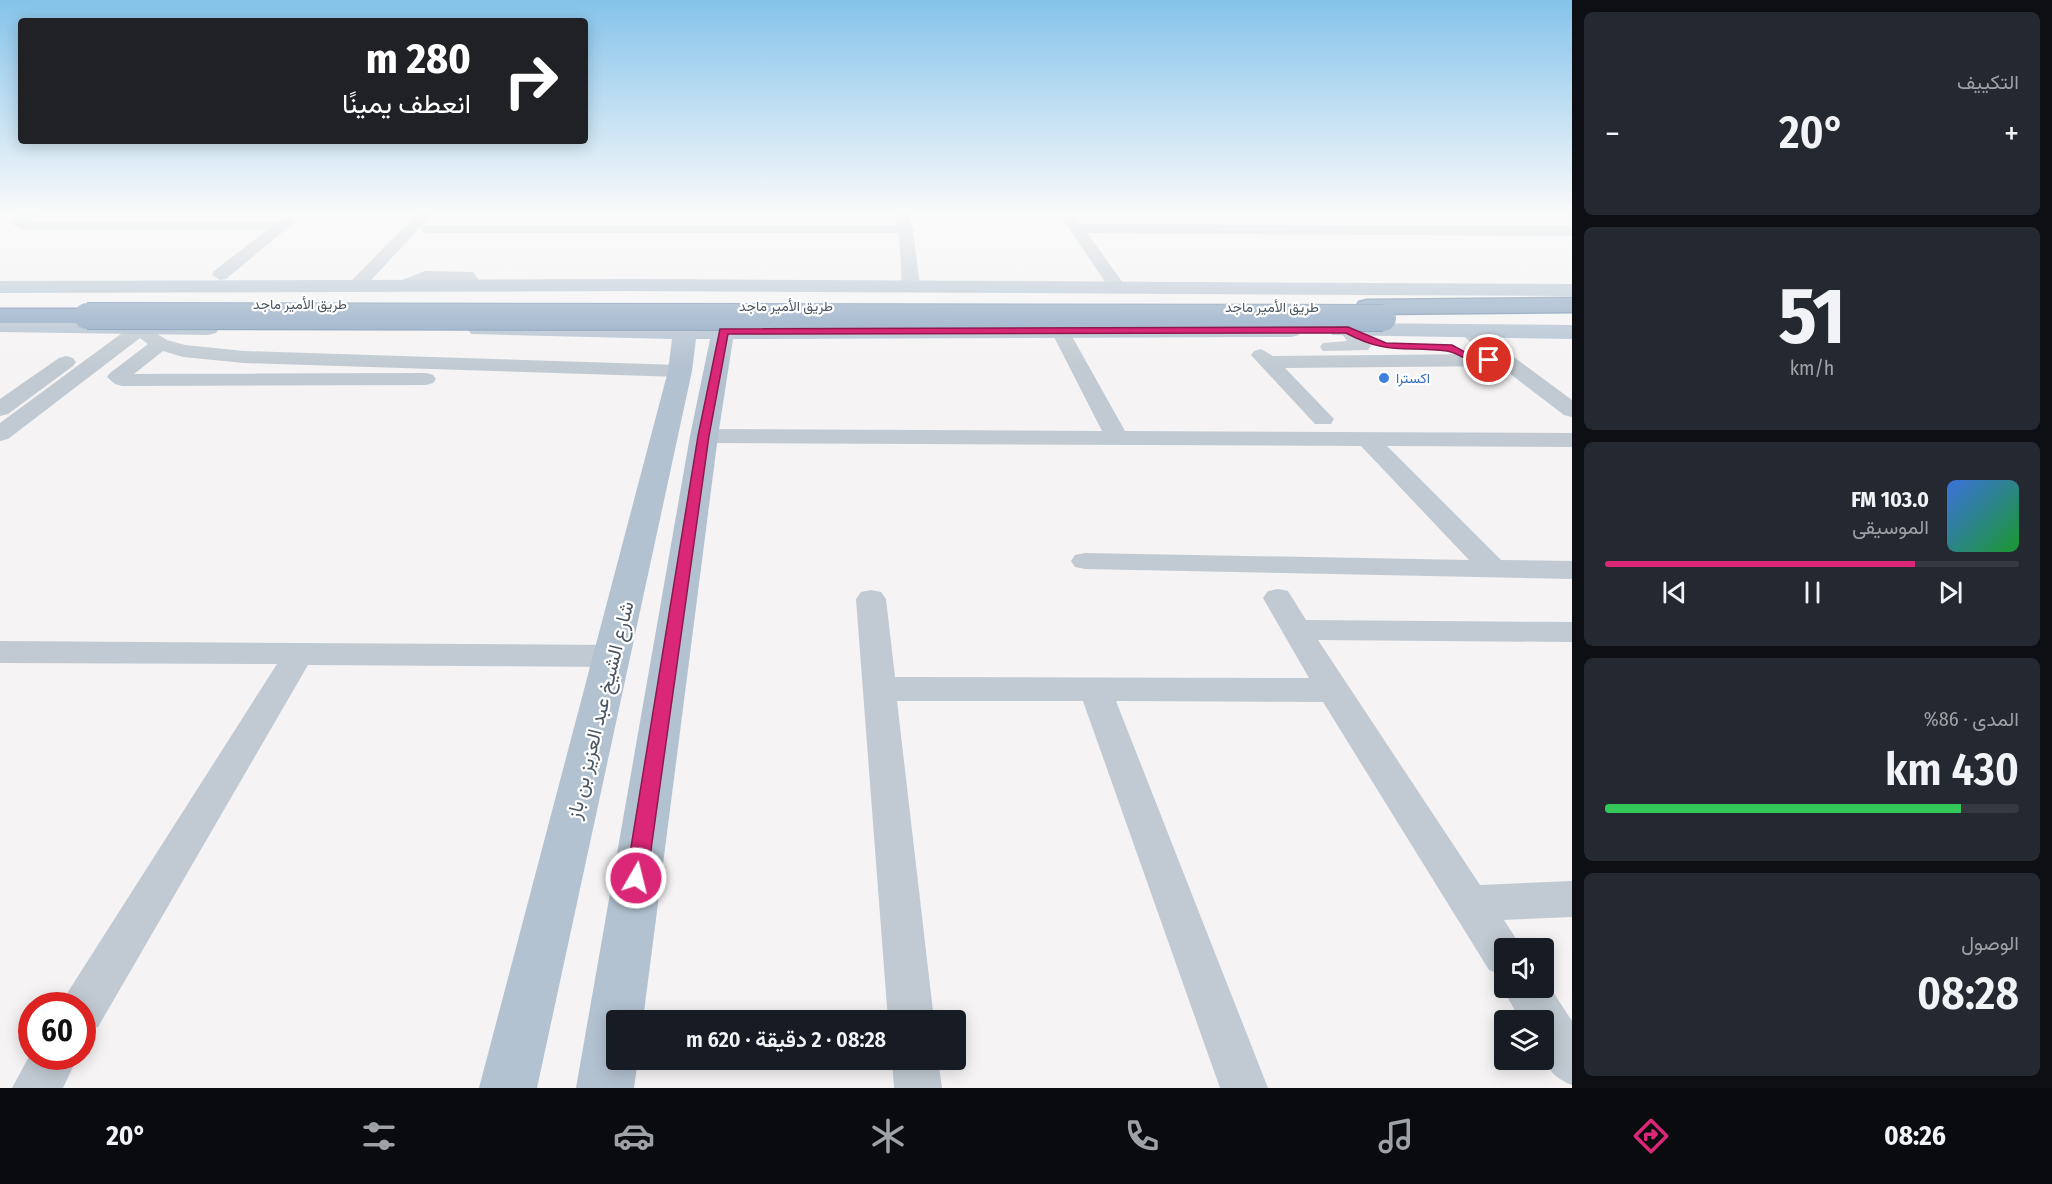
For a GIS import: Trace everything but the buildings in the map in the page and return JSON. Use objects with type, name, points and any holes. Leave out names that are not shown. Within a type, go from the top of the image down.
[{"type":"highway","name":"طريق الأمير ماجد","points":[[0,304],[83,316]]},
{"type":"highway","name":"طريق الأمير ماجد","points":[[1375,313],[1572,305]]},
{"type":"highway","name":"طريق الأمير ماجد","points":[[0,316],[1375,313],[1572,317]]},
{"type":"main road","points":[[390,289],[470,281],[911,287],[1572,290]]},
{"type":"main road","points":[[470,281],[612,292],[646,298],[700,324]]},
{"type":"main road","points":[[0,289],[356,286],[580,301],[594,310],[584,320],[561,324],[350,327]]},
{"type":"main road","points":[[0,289],[184,295]]},
{"type":"main road","points":[[0,296],[184,295],[390,289],[592,294],[700,324],[778,300],[831,293],[1572,299]]},
{"type":"main road","points":[[1290,296],[1572,290]]},
{"type":"main road","points":[[1021,294],[854,302],[838,307],[833,313],[844,320],[870,327],[1051,331]]},
{"type":"main road","points":[[0,327],[83,316],[113,329],[700,324],[1051,331],[1572,332]]},
{"type":"main road","points":[[1348,330],[1572,323]]},
{"type":"main road","points":[[604,1088],[704,436],[700,324]]},
{"type":"main road","name":"شارع الشيخ عبد العزيز بن باز","points":[[508,1088],[680,371],[700,324]]},
{"type":"street","points":[[220,275],[233,265]]},
{"type":"street","points":[[356,286],[379,265]]},
{"type":"street","points":[[390,289],[403,265]]},
{"type":"street","points":[[909,265],[911,287]]},
{"type":"street","points":[[1091,265],[1109,287]]},
{"type":"street","points":[[1097,265],[1109,287]]},
{"type":"street","points":[[390,289],[424,276],[470,281]]},
{"type":"street","points":[[0,409],[113,329]]},
{"type":"street","points":[[0,434],[140,329],[160,344],[183,351],[244,357],[680,371]]},
{"type":"street","points":[[1348,330],[1369,342],[1385,346],[1452,348],[1472,360]]},
{"type":"street","points":[[1323,419],[1257,351],[1260,348],[1361,346],[1348,330]]},
{"type":"street","points":[[1051,331],[1117,438]]},
{"type":"street","points":[[1466,331],[1572,410]]},
{"type":"street","points":[[160,344],[117,377],[122,380],[560,380],[581,376],[591,368]]},
{"type":"street","points":[[1268,362],[1506,360]]},
{"type":"street","points":[[704,436],[1572,440]]},
{"type":"street","points":[[1367,439],[1493,568]]},
{"type":"street","points":[[1085,561],[1572,570]]},
{"type":"street","points":[[1278,598],[1332,690],[1494,940]]},
{"type":"street","points":[[872,599],[910,1010]]},
{"type":"street","points":[[1296,630],[1572,632]]},
{"type":"street","points":[[94,992],[299,654]]},
{"type":"street","points":[[6,658],[299,654],[613,657]]},
{"type":"street","points":[[1095,688],[1244,1088]]},
{"type":"street","points":[[879,689],[1332,690]]},
{"type":"street","points":[[1471,903],[1572,899]]},
{"type":"street","points":[[1531,998],[1572,1062]]},
{"type":"street","points":[[36,1088],[47,1070]]},
{"type":"street","points":[[916,1070],[918,1088]]},
{"type":"place","name":"اكسترا","points":[[1384,378]]},
{"type":"route","points":[[636,878],[704,436],[723,331],[1348,330],[1369,342],[1385,346],[1452,348],[1472,360],[1489,360]]}]
